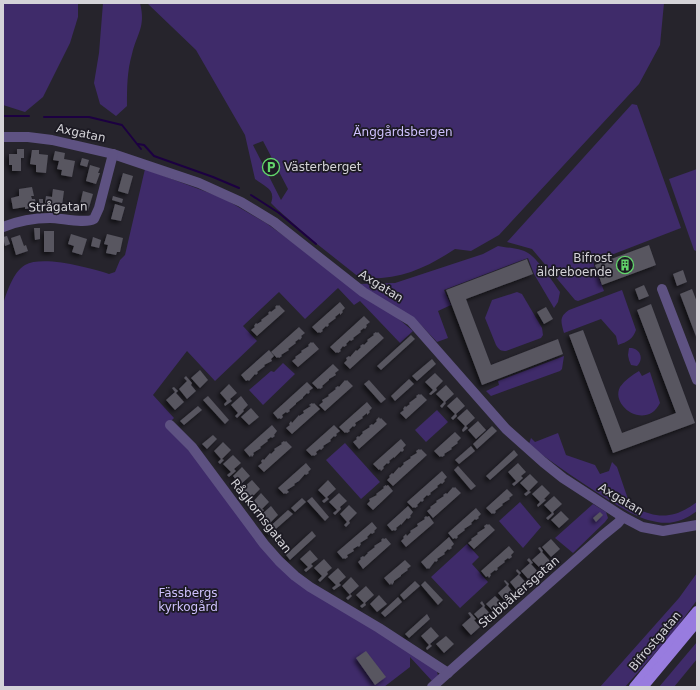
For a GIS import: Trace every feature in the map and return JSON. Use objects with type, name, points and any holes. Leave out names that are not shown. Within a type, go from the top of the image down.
[{"type":"main road","name":"Bifrostgatan","points":[[634,687],[697,611]]},
{"type":"main road","name":"Bifrostgatan","points":[[643,687],[697,622]]},
{"type":"street","name":"Axgatan","points":[[3,137],[28,137],[52,140],[113,154],[199,183],[248,205],[274,222],[363,292],[411,321],[506,429],[518,441],[563,478],[622,517],[642,527],[669,531],[697,525]]},
{"type":"street","name":"Strågatan","points":[[3,226],[36,218],[60,218],[86,221],[94,219],[100,208],[113,154]]},
{"type":"street","points":[[662,289],[697,380]]},
{"type":"street","name":"Rågkornsgatan","points":[[170,425],[192,447],[264,544],[295,576],[310,587],[379,628],[448,673]]},
{"type":"street","name":"Stubbåkersgatan","points":[[432,687],[622,517]]},
{"type":"green space","points":[[3,3],[78,3],[78,17],[70,43],[43,97],[25,112],[3,105]]},
{"type":"green space","points":[[103,3],[140,3],[142,11],[140,30],[130,60],[127,86],[127,106],[116,116],[100,104],[94,83],[99,53]]},
{"type":"green space","name":"Änggårdsbergen","points":[[147,3],[664,3],[660,45],[639,84],[499,235],[471,251],[455,249],[422,268],[386,278],[360,278],[312,240],[271,203],[271,191],[255,179],[245,135],[196,50]],"holes":[[[263,141],[288,189],[281,200],[253,145]]]},
{"type":"green space","points":[[632,104],[637,105],[681,228],[593,262],[604,291],[578,301],[575,300],[532,249],[507,242]]},
{"type":"green space","name":"Fässbergs kyrkogård","points":[[145,169],[223,198],[266,223],[394,315],[413,331],[400,343],[360,301],[354,305],[338,288],[305,319],[279,292],[243,326],[257,341],[215,381],[187,351],[153,395],[174,418],[166,426],[194,456],[267,554],[437,671],[438,676],[432,681],[410,657],[410,667],[384,687],[3,687],[3,304],[6,294],[17,272],[25,265],[33,262],[43,261],[67,264],[109,274],[115,272],[120,260],[125,255]]},
{"type":"green space","points":[[697,169],[696,251],[694,250],[669,179]]},
{"type":"green space","points":[[498,246],[525,251],[536,260],[560,292],[558,302],[554,308],[534,274],[528,258],[444,290],[451,305],[438,311],[448,338],[437,342],[419,323],[357,284],[395,283],[483,254]]},
{"type":"green space","points":[[622,290],[636,330],[629,340],[618,345],[616,336],[601,319],[564,333],[562,317],[569,310]]},
{"type":"green space","points":[[517,292],[522,294],[542,328],[543,335],[541,338],[503,351],[496,345],[485,318],[492,300]]},
{"type":"green space","points":[[629,348],[636,349],[640,354],[641,360],[637,366],[631,365],[628,355]]},
{"type":"green space","points":[[564,356],[562,369],[560,371],[491,396],[486,391],[499,385],[498,381]]},
{"type":"green space","points":[[283,363],[295,374],[263,405],[249,390],[271,371],[274,372]]},
{"type":"green space","points":[[639,371],[642,376],[650,372],[660,403],[654,411],[646,415],[631,413],[620,401],[618,394],[622,384]]},
{"type":"green space","points":[[437,410],[448,422],[426,442],[415,430]]},
{"type":"green space","points":[[558,433],[566,455],[595,465],[600,474],[609,471],[612,462],[617,467],[630,505],[648,513],[664,516],[680,512],[697,502],[697,511],[678,521],[663,523],[643,518],[623,509],[569,474],[529,444],[531,438],[535,442]]},
{"type":"green space","points":[[345,443],[380,482],[361,499],[326,460]]},
{"type":"green space","points":[[520,502],[541,527],[523,548],[499,521]]},
{"type":"green space","points":[[593,504],[606,512],[608,518],[573,553],[555,538]]},
{"type":"green space","points":[[467,544],[479,557],[472,564],[488,582],[460,608],[431,577]]},
{"type":"green space","points":[[697,573],[697,600],[672,634],[625,687],[600,687],[679,598]]},
{"type":"green space","points":[[697,642],[697,659],[674,687],[659,687]]},
{"type":"building","points":[[17,149],[24,149],[24,158],[21,158],[21,171],[12,171],[12,165],[9,165],[9,154],[17,154]]},
{"type":"building","points":[[32,150],[39,150],[39,154],[48,155],[46,173],[36,172],[36,165],[30,164]]},
{"type":"building","points":[[55,151],[65,153],[64,159],[75,161],[72,177],[61,175],[62,170],[57,169],[59,161],[53,160]]},
{"type":"building","points":[[82,158],[89,160],[87,167],[80,165]]},
{"type":"building","points":[[90,165],[100,168],[98,173],[100,173],[96,184],[86,181]]},
{"type":"building","points":[[123,173],[133,176],[128,194],[118,191]]},
{"type":"building","points":[[32,187],[34,196],[31,196],[32,199],[35,199],[37,209],[25,209],[25,207],[13,209],[11,198],[19,196],[19,189]]},
{"type":"building","points":[[53,189],[64,191],[62,206],[45,204],[46,196],[52,197]]},
{"type":"building","points":[[83,191],[93,194],[88,211],[79,209]]},
{"type":"building","points":[[113,196],[123,199],[122,203],[112,200]]},
{"type":"building","points":[[39,199],[43,199],[43,210],[39,210]]},
{"type":"building","points":[[115,204],[125,207],[121,221],[111,219]]},
{"type":"building","points":[[34,228],[40,228],[40,239],[35,240]]},
{"type":"building","points":[[44,231],[54,231],[54,252],[44,252]]},
{"type":"building","points":[[71,234],[87,239],[82,255],[72,252],[74,246],[68,244]]},
{"type":"building","points":[[107,234],[123,238],[120,252],[117,252],[116,255],[106,253],[108,245],[104,244]]},
{"type":"building","points":[[20,235],[24,246],[26,245],[28,251],[16,255],[11,238]]},
{"type":"building","points":[[7,236],[10,244],[5,246],[3,237]]},
{"type":"building","points":[[93,237],[101,240],[99,248],[91,246]]},
{"type":"building","name":"Bifrost äldreboende","points":[[649,245],[656,265],[602,285],[595,265]]},
{"type":"building","points":[[527,259],[533,274],[466,299],[491,365],[558,339],[563,354],[482,385],[446,290]]},
{"type":"building","points":[[683,270],[687,282],[677,286],[673,274]]},
{"type":"building","points":[[644,285],[649,296],[639,300],[635,289]]},
{"type":"building","points":[[692,289],[697,302],[697,339],[680,294]]},
{"type":"building","points":[[340,302],[345,308],[342,311],[343,312],[335,317],[336,318],[328,324],[329,325],[327,327],[326,326],[322,330],[323,331],[318,333],[312,327]]},
{"type":"building","points":[[651,304],[695,423],[613,453],[569,335],[583,330],[622,433],[676,413],[637,310]]},
{"type":"building","points":[[277,305],[285,311],[257,336],[251,330],[255,327],[254,326],[256,323],[257,324],[262,321],[261,320],[269,314],[268,313],[270,311],[271,312],[276,308],[275,307]]},
{"type":"building","points":[[546,307],[553,319],[544,324],[537,312]]},
{"type":"building","points":[[364,316],[370,322],[366,325],[367,326],[365,329],[364,328],[360,331],[361,332],[353,338],[354,339],[351,341],[350,340],[346,344],[347,345],[344,347],[343,346],[340,350],[341,351],[336,353],[330,347]]},
{"type":"building","points":[[299,327],[305,333],[301,336],[302,337],[300,340],[299,339],[295,342],[296,343],[288,349],[289,350],[277,358],[271,352]]},
{"type":"building","points":[[376,332],[384,338],[350,369],[344,363],[347,360],[346,358],[349,356],[350,357],[356,350],[357,351],[361,347],[360,346],[363,344],[364,345]]},
{"type":"building","points":[[411,335],[415,339],[381,370],[377,366]]},
{"type":"building","points":[[313,342],[319,349],[298,367],[292,361],[302,352],[301,351],[309,346],[308,345]]},
{"type":"building","points":[[269,350],[274,356],[271,359],[272,361],[264,365],[265,366],[249,381],[246,381],[241,375]]},
{"type":"building","points":[[432,359],[436,364],[417,381],[412,376]]},
{"type":"building","points":[[333,364],[339,370],[335,373],[336,375],[329,379],[322,386],[323,387],[318,389],[312,383]]},
{"type":"building","points":[[200,370],[208,380],[200,388],[191,378]]},
{"type":"building","points":[[435,373],[443,381],[436,388],[437,390],[431,395],[429,394],[433,390],[425,382]]},
{"type":"building","points":[[186,376],[196,391],[187,399],[179,389],[187,381],[184,378]]},
{"type":"building","points":[[409,379],[414,384],[395,401],[391,396]]},
{"type":"building","points":[[345,380],[353,386],[325,411],[319,405],[323,402],[322,400],[329,396],[328,395],[336,389],[335,388],[338,386],[339,387]]},
{"type":"building","points":[[369,380],[386,399],[381,403],[364,384]]},
{"type":"building","points":[[307,382],[313,388],[309,391],[310,392],[296,403],[289,410],[290,411],[282,415],[283,417],[281,419],[278,419],[273,413]]},
{"type":"building","points":[[229,384],[237,393],[230,399],[232,401],[225,406],[224,404],[227,401],[220,393]]},
{"type":"building","points":[[446,385],[454,394],[445,402],[446,403],[442,408],[440,406],[444,402],[436,394]]},
{"type":"building","points":[[174,387],[178,391],[176,393],[184,402],[175,410],[166,400],[175,392],[172,388]]},
{"type":"building","points":[[419,394],[427,400],[406,419],[400,413],[404,410],[403,409],[405,406],[406,407],[410,404],[409,403]]},
{"type":"building","points":[[208,396],[229,420],[225,424],[203,400]]},
{"type":"building","points":[[241,396],[248,405],[237,418],[235,416],[238,413],[231,405]]},
{"type":"building","points":[[457,397],[465,406],[456,414],[457,416],[453,420],[451,418],[455,414],[447,406]]},
{"type":"building","points":[[367,402],[372,408],[369,411],[370,412],[355,423],[356,425],[349,430],[350,431],[345,433],[339,427]]},
{"type":"building","points":[[312,403],[320,409],[292,434],[286,428],[290,425],[289,424],[291,421],[292,423],[299,415],[304,413],[303,411],[311,406],[309,405]]},
{"type":"building","points":[[198,406],[202,410],[184,425],[180,421]]},
{"type":"building","points":[[251,408],[259,417],[249,425],[241,417]]},
{"type":"building","points":[[467,409],[475,418],[466,426],[468,428],[463,432],[462,430],[465,426],[457,418]]},
{"type":"building","points":[[379,417],[387,424],[359,449],[353,442],[363,433],[362,432],[370,427],[369,426],[372,424],[373,425]]},
{"type":"building","points":[[478,421],[486,430],[476,439],[468,430]]},
{"type":"building","points":[[272,425],[277,431],[274,435],[275,436],[267,440],[268,441],[253,453],[254,454],[252,457],[251,455],[250,457],[244,450]]},
{"type":"building","points":[[334,425],[340,431],[330,440],[331,441],[323,446],[324,447],[321,450],[320,449],[316,452],[317,454],[312,456],[306,450]]},
{"type":"building","points":[[492,426],[497,431],[477,449],[473,444]]},
{"type":"building","points":[[455,432],[461,438],[457,442],[458,443],[444,454],[445,455],[440,457],[434,451]]},
{"type":"building","points":[[213,435],[217,439],[207,449],[202,444]]},
{"type":"building","points":[[401,439],[406,445],[403,448],[404,450],[389,461],[390,462],[383,467],[384,468],[381,471],[380,469],[379,470],[373,464]]},
{"type":"building","points":[[284,441],[292,447],[264,472],[258,466],[262,463],[261,461],[263,459],[264,460],[270,453],[271,454],[275,450],[274,449]]},
{"type":"building","points":[[223,442],[231,450],[222,459],[224,460],[220,464],[218,462],[221,459],[214,451]]},
{"type":"building","points":[[471,446],[475,451],[459,464],[455,460]]},
{"type":"building","points":[[419,449],[427,455],[393,486],[387,480],[390,477],[389,476],[399,467],[400,468],[404,464],[403,463],[411,458],[410,457],[417,453],[416,451]]},
{"type":"building","points":[[514,450],[518,455],[490,480],[486,476]]},
{"type":"building","points":[[233,455],[241,463],[234,469],[236,471],[229,477],[227,475],[231,472],[223,464]]},
{"type":"building","points":[[306,463],[311,469],[308,472],[309,473],[306,475],[305,474],[294,484],[295,485],[287,490],[289,492],[284,494],[278,488]]},
{"type":"building","points":[[518,463],[526,472],[521,476],[523,478],[514,486],[512,484],[516,481],[508,472]]},
{"type":"building","points":[[458,466],[476,486],[471,490],[454,470]]},
{"type":"building","points":[[242,467],[250,476],[241,484],[243,486],[239,490],[237,488],[240,485],[233,476]]},
{"type":"building","points":[[442,471],[447,477],[444,480],[445,481],[437,486],[438,487],[430,493],[431,494],[428,496],[427,495],[422,502],[421,501],[417,505],[418,506],[413,508],[407,502]]},
{"type":"building","points":[[530,474],[538,482],[526,496],[524,494],[528,491],[520,483]]},
{"type":"building","points":[[252,480],[260,489],[248,503],[246,501],[250,498],[242,489]]},
{"type":"building","points":[[328,480],[336,489],[327,497],[329,499],[324,503],[322,501],[326,498],[318,490]]},
{"type":"building","points":[[388,485],[393,491],[373,510],[367,504],[370,501],[369,499],[377,495],[376,494]]},
{"type":"building","points":[[542,485],[550,493],[544,499],[546,500],[538,507],[537,505],[540,502],[532,494]]},
{"type":"building","points":[[453,487],[461,493],[433,518],[427,511],[437,502],[436,501],[446,493],[447,494]]},
{"type":"building","points":[[507,489],[513,495],[495,511],[496,512],[494,514],[492,514],[486,508]]},
{"type":"building","points":[[261,493],[269,502],[258,516],[256,514],[259,511],[252,503]]},
{"type":"building","points":[[339,493],[347,501],[340,507],[341,509],[335,515],[333,513],[337,510],[329,502]]},
{"type":"building","points":[[554,496],[562,504],[553,512],[554,514],[548,520],[546,518],[552,513],[544,505]]},
{"type":"building","points":[[312,497],[329,517],[325,521],[307,501]]},
{"type":"building","points":[[302,498],[306,502],[295,512],[291,508]]},
{"type":"building","points":[[349,505],[357,513],[349,521],[350,523],[346,527],[344,525],[347,522],[340,514]]},
{"type":"building","points":[[271,506],[278,515],[269,524],[261,515]]},
{"type":"building","points":[[408,506],[413,512],[410,516],[411,517],[408,519],[407,518],[396,528],[397,529],[395,531],[392,531],[387,525]]},
{"type":"building","points":[[476,508],[481,514],[478,517],[479,518],[476,520],[475,519],[471,523],[472,524],[464,529],[465,530],[457,536],[458,537],[456,539],[453,539],[448,533]]},
{"type":"building","points":[[288,510],[293,514],[269,535],[265,531]]},
{"type":"building","points":[[561,511],[569,519],[559,528],[551,520]]},
{"type":"building","points":[[600,512],[603,515],[596,522],[593,518]]},
{"type":"building","points":[[429,516],[434,523],[406,547],[401,541],[404,538],[403,537],[406,534],[407,536],[411,532],[410,531],[418,526],[417,524],[425,519],[424,518]]},
{"type":"building","points":[[372,522],[377,528],[374,531],[375,532],[372,534],[371,533],[367,537],[368,538],[360,543],[361,544],[359,547],[358,546],[353,549],[354,551],[347,555],[348,557],[343,559],[337,552]]},
{"type":"building","points":[[487,524],[495,530],[474,549],[468,543],[478,534],[477,533],[485,528],[484,526]]},
{"type":"building","points":[[312,531],[316,536],[290,560],[286,555]]},
{"type":"building","points":[[449,537],[454,544],[451,547],[452,548],[449,550],[448,549],[444,553],[445,554],[437,559],[438,560],[436,562],[435,561],[429,569],[427,569],[421,562]]},
{"type":"building","points":[[386,538],[391,544],[363,569],[358,562],[361,559],[360,558],[363,556],[364,557],[375,547],[374,546],[382,541],[381,540]]},
{"type":"building","points":[[551,539],[560,549],[551,557],[542,547]]},
{"type":"building","points":[[509,546],[514,552],[511,555],[512,557],[504,561],[505,562],[497,568],[498,569],[496,571],[495,570],[490,574],[491,575],[489,578],[488,576],[486,577],[481,571]]},
{"type":"building","points":[[540,547],[543,551],[542,552],[550,561],[541,569],[532,560],[541,552],[538,548]]},
{"type":"building","points":[[310,550],[318,559],[311,564],[313,566],[306,572],[304,570],[308,567],[300,559]]},
{"type":"building","points":[[529,558],[533,563],[531,564],[539,573],[530,581],[521,571],[530,563],[527,560]]},
{"type":"building","points":[[324,559],[332,568],[320,582],[318,580],[322,576],[314,568]]},
{"type":"building","points":[[405,560],[411,566],[394,581],[392,585],[391,583],[390,585],[384,578]]},
{"type":"building","points":[[338,568],[346,577],[339,583],[341,585],[334,590],[332,588],[336,585],[328,577]]},
{"type":"building","points":[[517,569],[521,573],[519,575],[527,584],[518,592],[510,582],[519,574],[516,571]]},
{"type":"building","points":[[351,577],[359,586],[350,594],[352,596],[348,600],[346,598],[350,595],[342,586]]},
{"type":"building","points":[[505,580],[515,595],[507,603],[498,593],[507,585],[504,581]]},
{"type":"building","points":[[415,581],[420,586],[404,600],[400,595]]},
{"type":"building","points":[[425,581],[443,600],[438,605],[421,585]]},
{"type":"building","points":[[366,586],[374,595],[362,608],[360,606],[364,603],[356,595]]},
{"type":"building","points":[[379,595],[387,604],[377,612],[370,604]]},
{"type":"building","points":[[495,596],[504,605],[495,613],[486,604]]},
{"type":"building","points":[[398,597],[402,602],[385,617],[381,613]]},
{"type":"building","points":[[482,601],[485,606],[484,607],[492,616],[483,624],[474,614],[483,606],[480,603]]},
{"type":"building","points":[[470,612],[480,627],[471,635],[462,625],[471,617],[468,613]]},
{"type":"building","points":[[427,614],[430,619],[409,638],[405,634]]},
{"type":"building","points":[[431,627],[439,636],[430,644],[432,646],[427,650],[426,648],[429,645],[421,636]]},
{"type":"building","points":[[446,636],[454,644],[444,653],[436,644]]},
{"type":"building","points":[[366,651],[386,677],[375,685],[356,658]]},
{"type":"waterway","points":[[3,116],[29,116]]},
{"type":"waterway","points":[[44,117],[89,117],[122,125],[141,149]]},
{"type":"waterway","points":[[138,144],[144,145],[154,156],[239,188]]},
{"type":"waterway","points":[[251,195],[279,213]]},
{"type":"waterway","points":[[279,213],[316,244]]},
{"type":"place","name":"Västerberget","points":[[271,167]]},
{"type":"place","name":"Bifrost äldreboende","points":[[625,265]]}]
